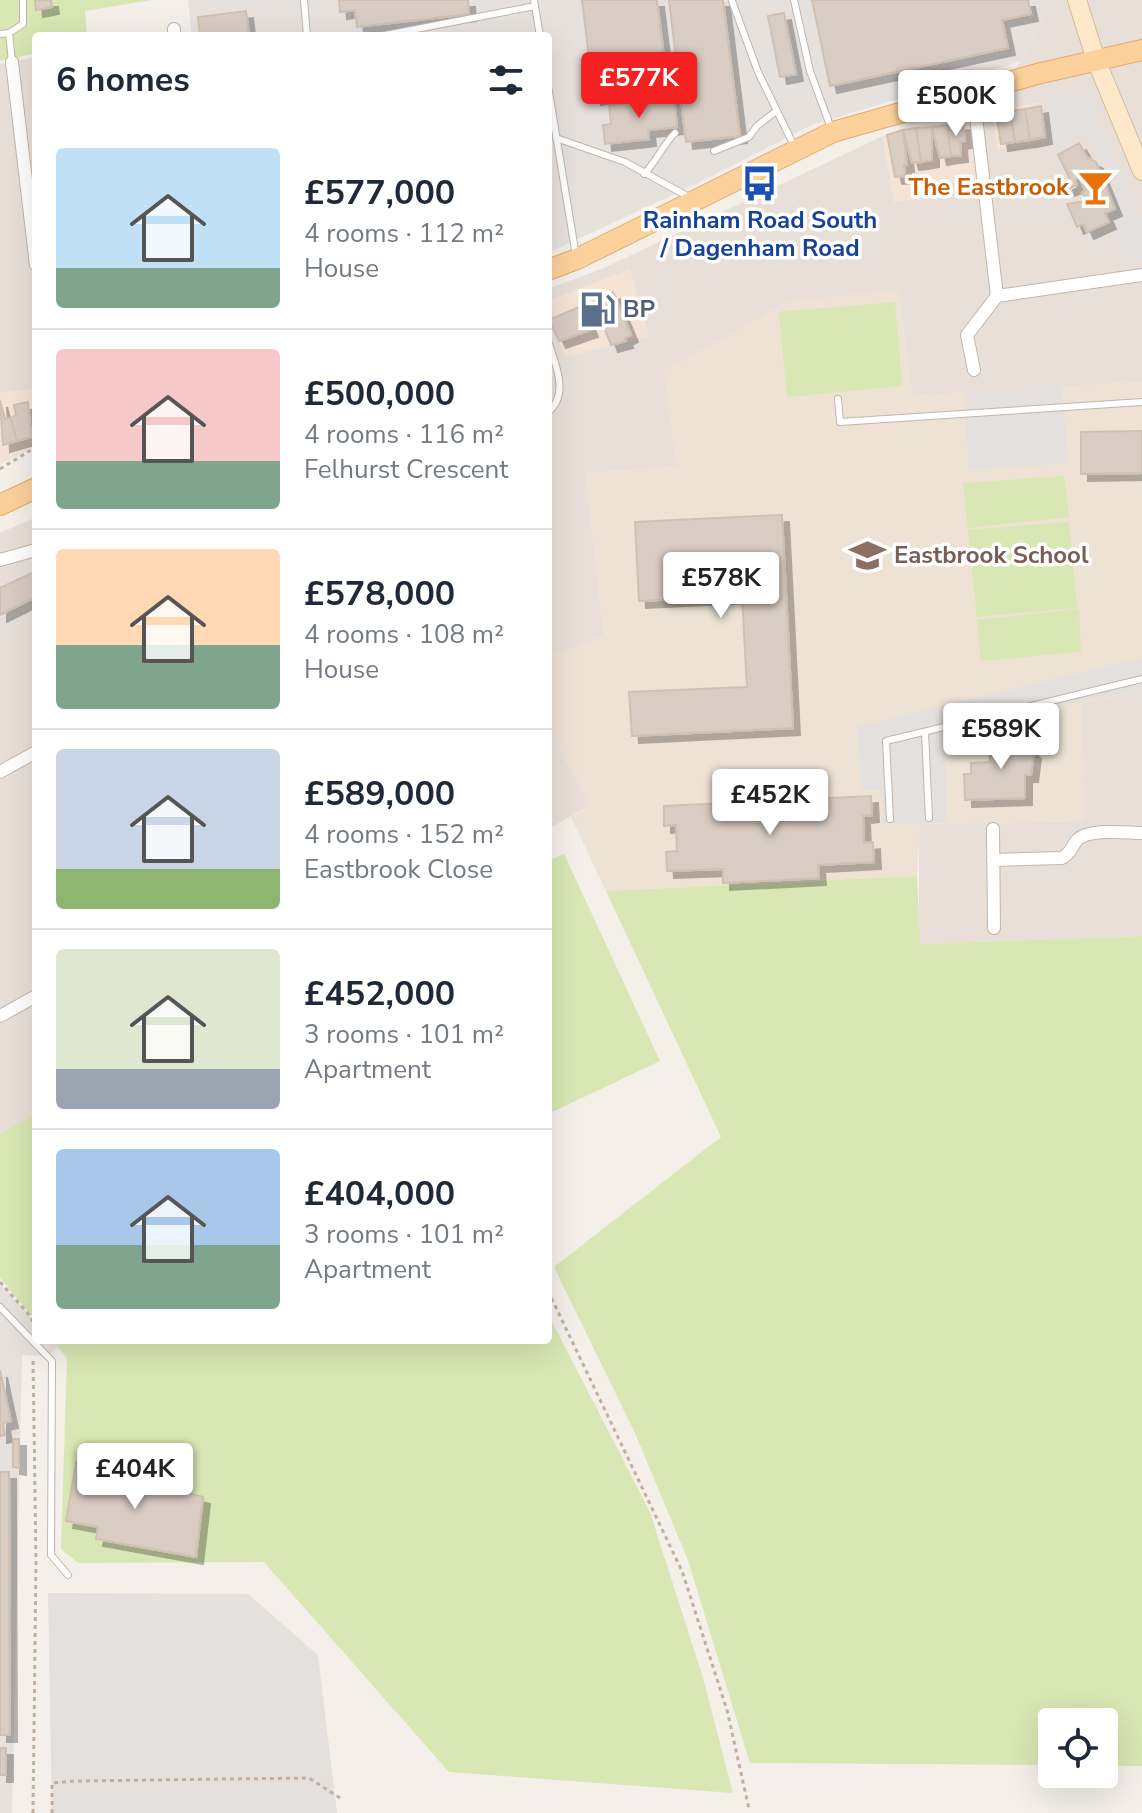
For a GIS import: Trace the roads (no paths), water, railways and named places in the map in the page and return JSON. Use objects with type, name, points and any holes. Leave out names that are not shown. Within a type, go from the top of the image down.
[{"type":"main road","points":[[552,268],[833,132],[973,91],[1142,50]]},
{"type":"main road","points":[[0,505],[32,490]]},
{"type":"street","points":[[1077,0],[1096,60],[1142,171]]},
{"type":"street","points":[[12,62],[32,231]]},
{"type":"street","points":[[973,91],[997,296]]},
{"type":"street","points":[[974,370],[967,335],[997,296],[1142,275]]},
{"type":"street","points":[[0,560],[32,551]]},
{"type":"street","points":[[0,772],[32,754]]},
{"type":"street","points":[[993,829],[994,928]]},
{"type":"street","points":[[993,860],[1062,858],[1070,854],[1077,840],[1087,835],[1142,833]]},
{"type":"street","points":[[0,1016],[32,998]]},
{"type":"lane","points":[[0,34],[9,33],[23,24],[23,0]]},
{"type":"lane","points":[[304,0],[307,32]]},
{"type":"lane","points":[[794,0],[810,71],[833,132]]},
{"type":"lane","points":[[732,1],[775,112],[797,151]]},
{"type":"lane","points":[[399,32],[535,3],[539,32]]},
{"type":"lane","points":[[9,33],[12,62]]},
{"type":"lane","points":[[552,112],[577,259]]},
{"type":"lane","points":[[714,151],[749,137],[775,112]]},
{"type":"lane","points":[[644,174],[656,162],[661,147],[675,133]]},
{"type":"lane","points":[[556,138],[625,162],[697,200]]},
{"type":"lane","points":[[552,359],[559,390],[559,399],[552,407]]},
{"type":"lane","points":[[838,399],[840,422],[1142,402]]},
{"type":"lane","points":[[890,819],[886,741],[1142,679]]},
{"type":"lane","points":[[925,732],[929,818]]},
{"type":"lane","points":[[0,1307],[32,1340]]},
{"type":"lane","points":[[36,1344],[52,1361],[51,1555],[68,1575]]},
{"type":"place","name":"Rainham Road South / Dagenham Road","points":[[760,183]]},
{"type":"place","name":"The Eastbrook","points":[[1095,187]]},
{"type":"place","name":"BP","points":[[597,309]]},
{"type":"place","name":"Eastbrook School","points":[[868,555]]}]
